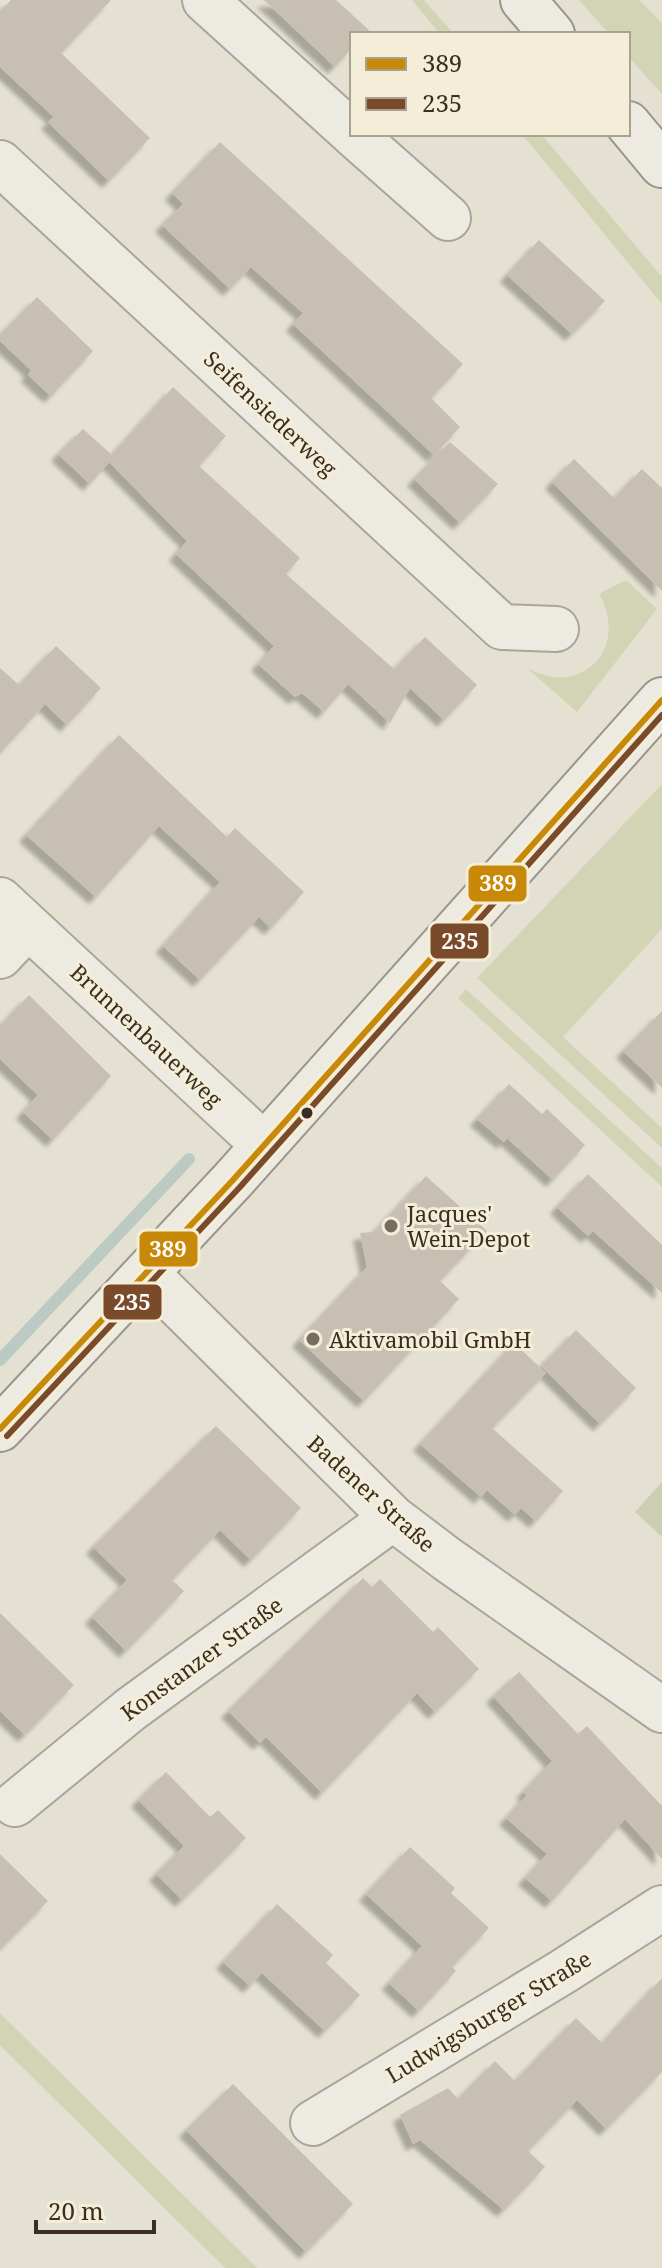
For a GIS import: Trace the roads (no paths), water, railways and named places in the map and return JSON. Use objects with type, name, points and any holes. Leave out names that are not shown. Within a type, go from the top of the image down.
[{"type":"street","points":[[205,0],[350,132]]},
{"type":"street","points":[[523,0],[550,32]]},
{"type":"street","points":[[630,126],[662,165]]},
{"type":"street","points":[[354,136],[448,218]]},
{"type":"street","name":"Seifensiederweg","points":[[0,163],[502,627],[556,629]]},
{"type":"street","points":[[0,1429],[147,1274],[662,700]]},
{"type":"street","name":"Brunnenbauerweg","points":[[9,927],[264,1145]]},
{"type":"street","name":"Badener Straße","points":[[147,1274],[393,1518],[662,1710]]},
{"type":"street","name":"Konstanzer Straße","points":[[15,1804],[131,1709],[393,1518]]},
{"type":"street","name":"Ludwigsburger Straße","points":[[313,2123],[662,1908]]},
{"type":"waterway","points":[[0,1360],[189,1159]]},
{"type":"place","name":"Jacques' Wein-Depot","points":[[391,1226]]},
{"type":"place","name":"Aktivamobil GmbH","points":[[313,1339]]}]
